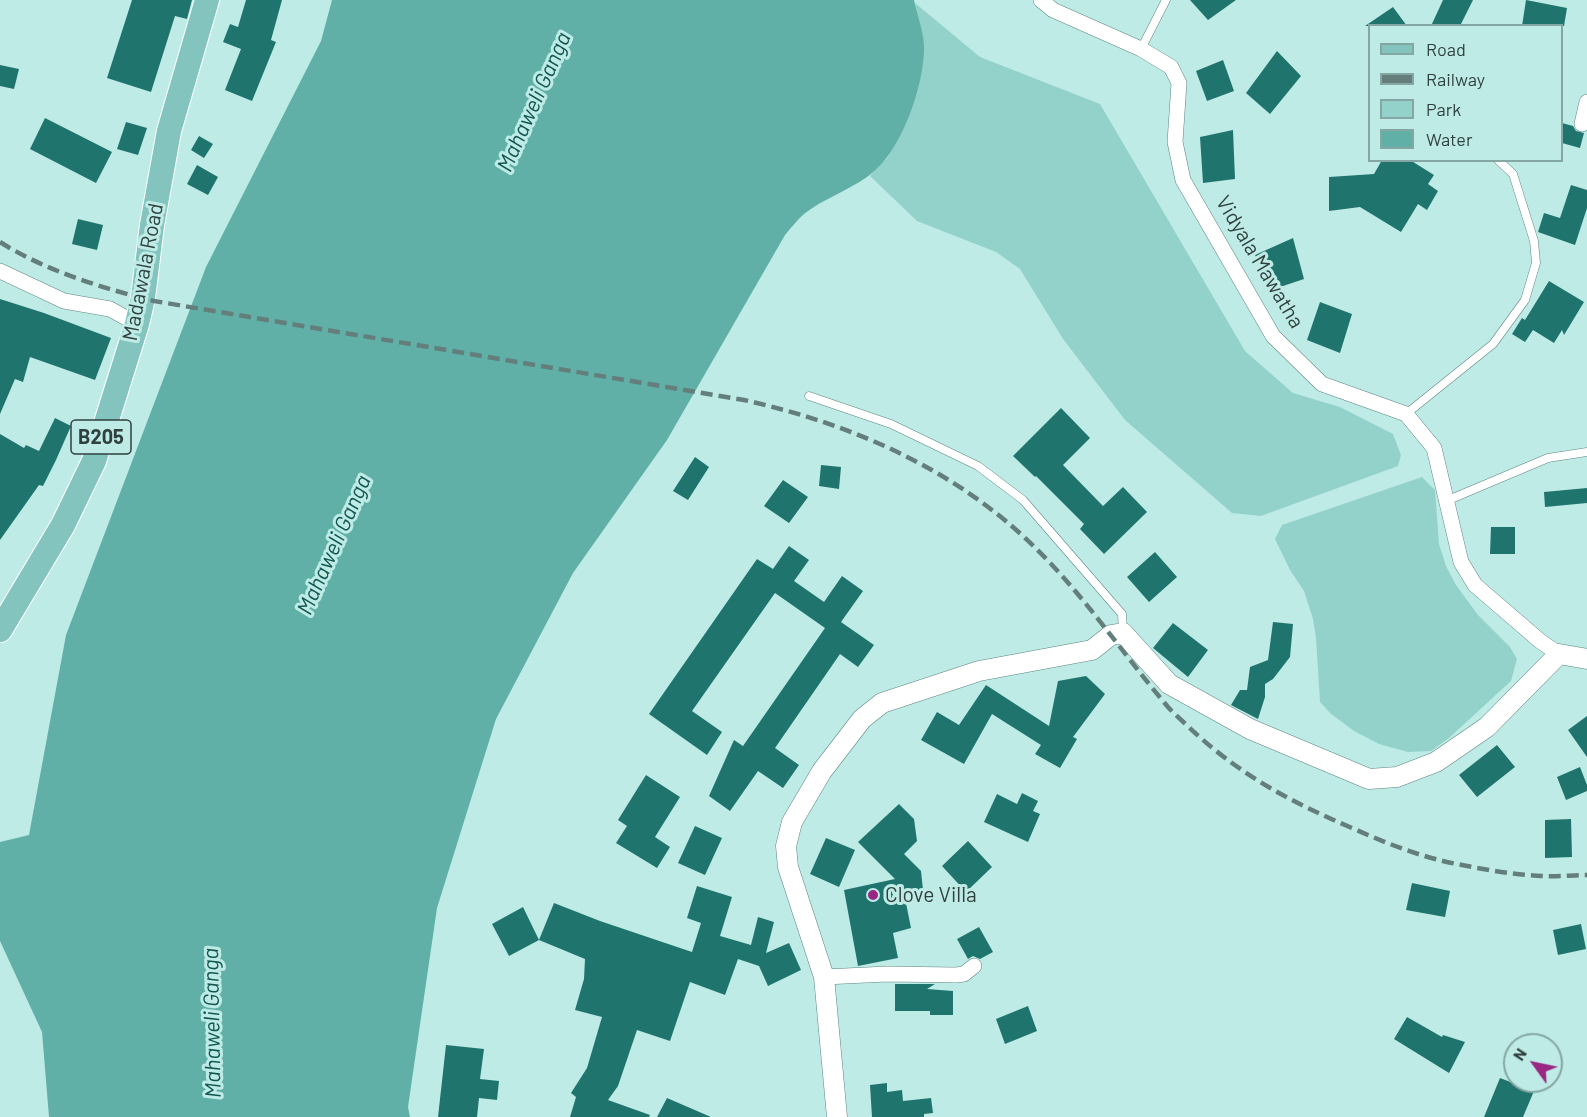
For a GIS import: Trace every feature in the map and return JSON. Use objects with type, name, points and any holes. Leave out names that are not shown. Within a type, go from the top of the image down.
[{"type":"main road","name":"Madawala Road","points":[[0,630],[63,525],[94,461],[137,324],[152,225],[170,131],[207,0]]},
{"type":"street","name":"Vidyala Mawatha","points":[[1041,0],[1053,10],[1141,49],[1171,67],[1179,83],[1175,142],[1183,180],[1273,336],[1322,384],[1406,414]]},
{"type":"street","points":[[1582,124],[1587,102]]},
{"type":"street","points":[[0,271],[64,301],[110,309],[137,324]]},
{"type":"street","points":[[1406,414],[1434,448],[1461,562],[1475,585],[1540,641],[1559,654],[1587,659]]},
{"type":"street","points":[[837,1117],[824,977],[788,867],[786,846],[792,822],[822,771],[861,719],[882,703],[979,671],[1092,650],[1111,635],[1123,633],[1169,684],[1250,729],[1369,779],[1397,777],[1436,762],[1487,728],[1559,654]]},
{"type":"street","points":[[824,977],[887,974],[956,975],[964,974],[974,966]]},
{"type":"lane","points":[[1141,49],[1166,0]]},
{"type":"lane","points":[[1406,414],[1493,344],[1525,300],[1536,263],[1534,241],[1513,174],[1500,162]]},
{"type":"lane","points":[[809,396],[891,424],[978,466],[1023,500],[1122,614],[1123,633]]},
{"type":"lane","points":[[1446,501],[1548,458],[1587,452]]},
{"type":"green space","points":[[915,3],[980,57],[1100,104],[1245,351],[1293,393],[1340,407],[1393,434],[1401,455],[1398,466],[1261,516],[1232,513],[1125,420],[1063,339],[1020,269],[996,252],[917,221],[870,176],[888,157],[924,44]]},
{"type":"green space","points":[[1422,477],[1435,490],[1439,544],[1446,566],[1456,585],[1478,615],[1510,647],[1517,659],[1511,681],[1449,738],[1431,751],[1408,752],[1379,744],[1354,731],[1330,713],[1320,702],[1313,619],[1304,591],[1290,570],[1275,539],[1282,525]]},
{"type":"water","name":"Mahaweli Ganga","points":[[332,0],[914,0],[924,45],[923,61],[909,117],[890,153],[867,177],[804,214],[785,235],[667,440],[573,573],[496,719],[437,908],[408,1107],[410,1117],[49,1117],[42,1032],[0,941],[0,842],[29,835],[66,635],[206,267],[321,41]]},
{"type":"building","points":[[132,0],[192,0],[187,19],[175,16],[151,92],[107,78]]},
{"type":"building","points":[[246,0],[282,0],[271,40],[276,42],[252,101],[225,90],[241,49],[223,42],[230,24],[238,27]]},
{"type":"building","points":[[1190,0],[1236,0],[1208,20]]},
{"type":"building","points":[[1443,0],[1473,0],[1461,24],[1432,24]]},
{"type":"building","points":[[1526,0],[1567,8],[1564,26],[1563,24],[1522,24]]},
{"type":"building","points":[[1393,7],[1406,24],[1368,24],[1365,26]]},
{"type":"building","points":[[1277,51],[1301,76],[1270,114],[1246,93]]},
{"type":"building","points":[[1223,60],[1234,91],[1207,101],[1196,71]]},
{"type":"building","points":[[0,65],[19,69],[14,89],[0,86]]},
{"type":"building","points":[[45,118],[112,152],[96,183],[30,149]]},
{"type":"building","points":[[126,122],[147,128],[138,155],[117,149]]},
{"type":"building","points":[[1563,123],[1584,133],[1580,148],[1563,143]]},
{"type":"building","points":[[1233,130],[1235,179],[1203,183],[1200,137]]},
{"type":"building","points":[[199,136],[213,144],[204,158],[191,150]]},
{"type":"building","points":[[1381,162],[1413,162],[1434,175],[1428,184],[1438,191],[1427,210],[1418,204],[1401,232],[1360,207],[1329,211],[1329,177],[1374,174]]},
{"type":"building","points":[[197,165],[218,177],[208,195],[187,184]]},
{"type":"building","points":[[1571,185],[1587,190],[1587,208],[1575,245],[1538,232],[1544,213],[1560,218]]},
{"type":"building","points":[[78,219],[103,225],[97,250],[72,244]]},
{"type":"building","points":[[1293,238],[1304,279],[1271,290],[1255,255]]},
{"type":"building","points":[[1549,281],[1584,302],[1564,335],[1562,330],[1554,343],[1533,330],[1525,342],[1512,334],[1522,318],[1525,320]]},
{"type":"building","points":[[0,299],[111,338],[95,380],[30,357],[23,382],[15,379],[0,414]]},
{"type":"building","points":[[1320,302],[1352,314],[1340,353],[1307,340]]},
{"type":"building","points":[[1061,408],[1090,438],[1063,465],[1103,506],[1123,487],[1147,512],[1104,554],[1080,529],[1084,524],[1013,456]]},
{"type":"building","points":[[55,418],[71,426],[56,460],[43,486],[39,485],[0,540],[0,434],[24,448],[26,445],[39,451]]},
{"type":"building","points":[[695,457],[709,467],[688,500],[673,491]]},
{"type":"building","points":[[821,465],[841,467],[839,489],[819,486]]},
{"type":"building","points":[[783,480],[808,497],[789,523],[764,506]]},
{"type":"building","points":[[1587,488],[1587,503],[1545,507],[1544,492]]},
{"type":"building","points":[[1491,527],[1515,527],[1515,554],[1490,554]]},
{"type":"building","points":[[789,546],[809,560],[794,581],[824,602],[842,576],[863,591],[841,622],[874,645],[858,667],[840,654],[775,748],[799,765],[783,788],[758,771],[730,811],[709,796],[734,740],[743,746],[825,628],[775,593],[692,711],[722,732],[707,755],[649,714],[757,559],[773,569]]},
{"type":"building","points":[[1155,552],[1177,577],[1149,602],[1127,577]]},
{"type":"building","points":[[1273,622],[1293,624],[1290,657],[1273,679],[1265,684],[1265,697],[1258,719],[1231,705],[1240,690],[1247,690],[1250,667],[1268,660]]},
{"type":"building","points":[[1173,623],[1208,650],[1188,677],[1153,648]]},
{"type":"building","points":[[1086,676],[1105,694],[1073,737],[1077,739],[1060,768],[1035,754],[1041,745],[992,714],[964,764],[921,740],[937,712],[959,725],[986,685],[1049,726],[1058,681]]},
{"type":"building","points":[[1587,716],[1587,757],[1568,730]]},
{"type":"building","points":[[1497,745],[1515,767],[1477,797],[1459,775]]},
{"type":"building","points":[[1580,767],[1587,791],[1566,800],[1557,777]]},
{"type":"building","points":[[646,775],[680,797],[655,837],[670,847],[657,868],[616,843],[627,826],[618,820]]},
{"type":"building","points":[[1022,793],[1038,801],[1033,811],[1040,814],[1028,842],[984,822],[997,794],[1017,804]]},
{"type":"building","points":[[899,804],[914,819],[917,841],[904,854],[921,871],[923,890],[904,893],[911,928],[893,933],[898,958],[858,966],[844,890],[895,879],[858,842]]},
{"type":"building","points":[[1571,819],[1572,857],[1545,858],[1545,820]]},
{"type":"building","points":[[695,826],[722,838],[705,875],[678,863]]},
{"type":"building","points":[[826,838],[855,850],[839,887],[810,874]]},
{"type":"building","points":[[968,841],[992,867],[966,892],[942,866]]},
{"type":"building","points":[[1412,883],[1450,891],[1445,917],[1406,910]]},
{"type":"building","points":[[697,886],[732,897],[720,936],[751,945],[758,917],[774,922],[766,953],[789,943],[801,970],[768,986],[759,966],[738,959],[725,995],[690,982],[670,1041],[637,1030],[618,1086],[608,1100],[650,1115],[649,1117],[570,1117],[576,1097],[571,1093],[587,1068],[602,1017],[575,1010],[584,979],[585,959],[539,940],[554,903],[692,952],[701,923],[687,918]]},
{"type":"building","points":[[523,907],[539,940],[509,956],[492,924]]},
{"type":"building","points":[[1581,924],[1586,949],[1558,955],[1553,930]]},
{"type":"building","points":[[979,927],[993,952],[980,959],[973,956],[968,959],[957,939]]},
{"type":"building","points":[[895,984],[935,984],[927,989],[953,991],[953,1015],[930,1015],[930,1011],[895,1011]]},
{"type":"building","points":[[1028,1006],[1037,1031],[1005,1044],[996,1019]]},
{"type":"building","points":[[1407,1017],[1442,1037],[1443,1035],[1465,1042],[1449,1073],[1394,1039]]},
{"type":"building","points":[[446,1045],[484,1049],[480,1079],[499,1081],[497,1100],[479,1098],[477,1117],[438,1117]]},
{"type":"building","points":[[1500,1078],[1503,1079],[1503,1093],[1533,1093],[1523,1117],[1484,1117]]},
{"type":"building","points":[[887,1083],[887,1092],[902,1090],[903,1101],[931,1098],[933,1113],[924,1114],[924,1117],[872,1117],[870,1085]]},
{"type":"building","points":[[667,1098],[711,1117],[657,1117]]},
{"type":"railway","points":[[0,242],[36,262],[75,278],[154,301],[744,400],[781,409],[852,433],[921,464],[984,504],[1014,528],[1036,548],[1076,592],[1171,710],[1212,748],[1269,787],[1309,809],[1365,834],[1433,859],[1522,875],[1587,875]]},
{"type":"place","name":"Clove Villa","points":[[873,895]]}]
